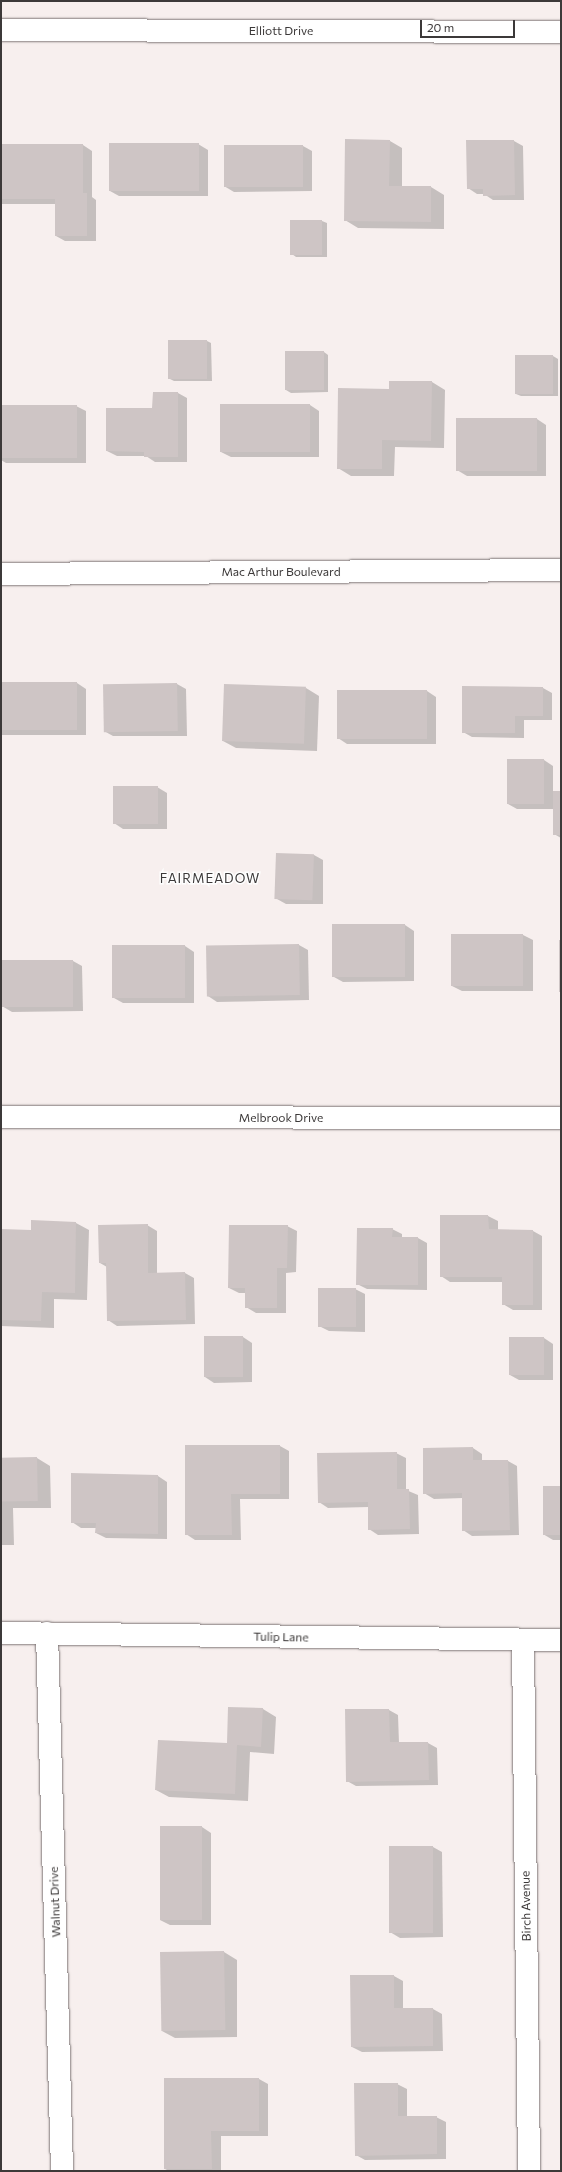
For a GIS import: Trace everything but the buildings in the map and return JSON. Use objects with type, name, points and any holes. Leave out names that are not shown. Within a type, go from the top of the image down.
[{"type":"street","name":"Elliott Drive","points":[[1,30],[561,32]]},
{"type":"street","name":"Mac Arthur Boulevard","points":[[1,574],[561,570]]},
{"type":"street","name":"Melbrook Drive","points":[[1,1117],[561,1118]]},
{"type":"street","name":"Tulip Lane","points":[[1,1634],[47,1633],[523,1641],[561,1640]]},
{"type":"street","name":"Walnut Drive","points":[[47,1633],[62,2171]]},
{"type":"street","name":"Birch Avenue","points":[[523,1641],[529,2171]]},
{"type":"district","name":"FAIRMEADOW","points":[[210,878]]}]
